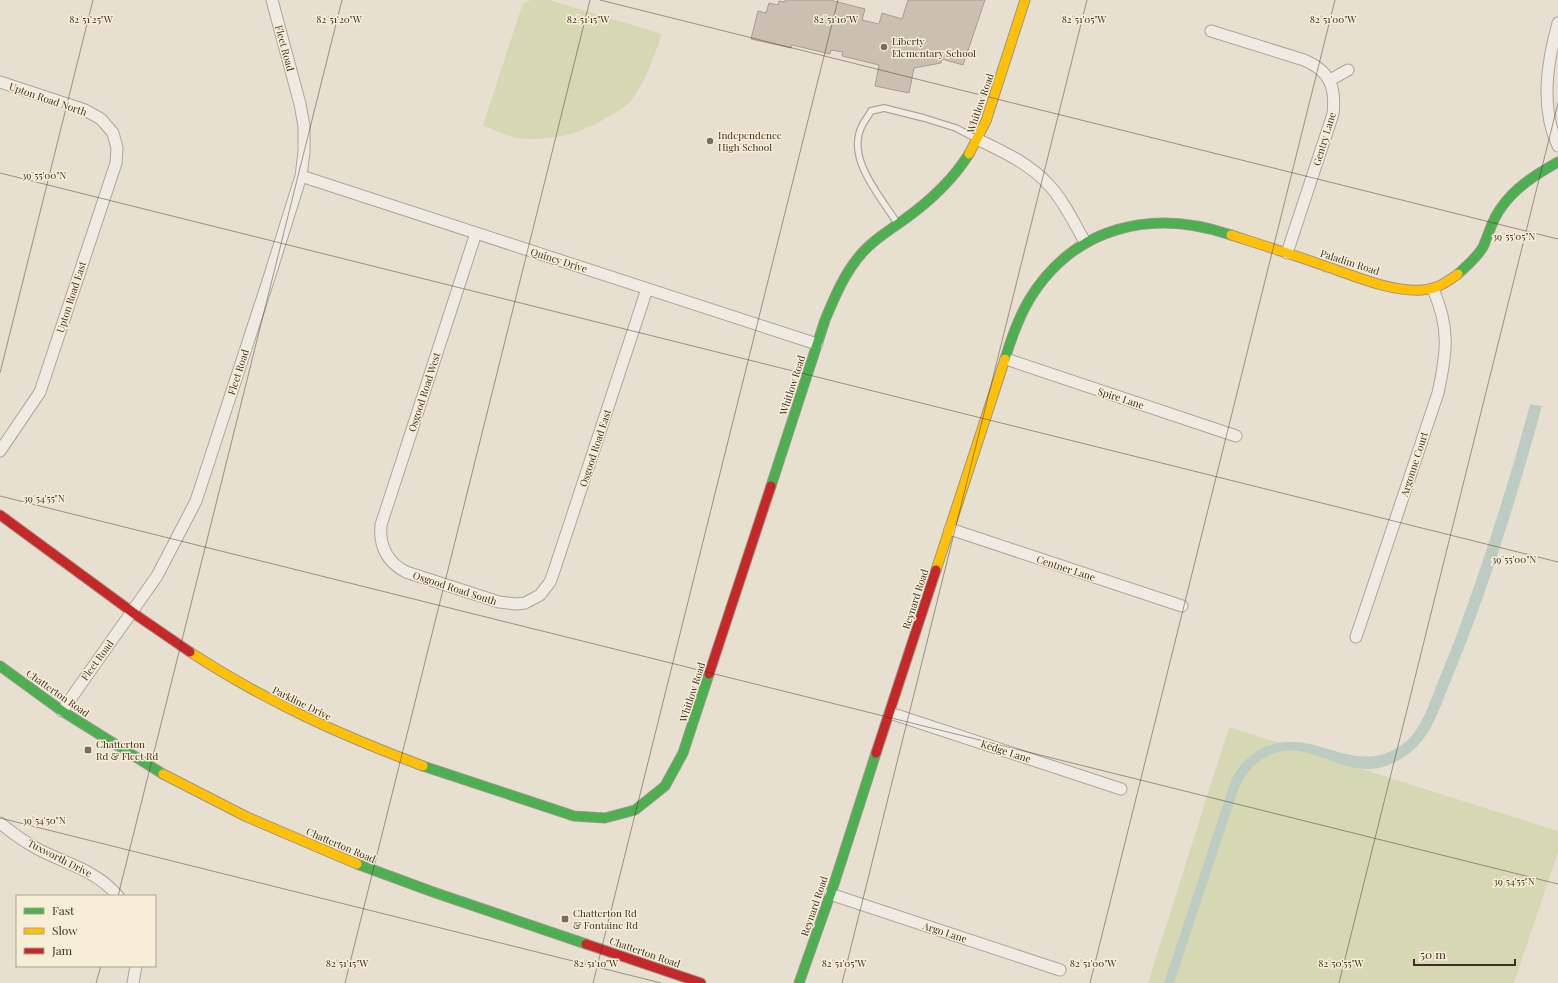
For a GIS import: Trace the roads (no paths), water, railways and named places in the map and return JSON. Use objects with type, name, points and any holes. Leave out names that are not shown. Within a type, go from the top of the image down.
[{"type":"street","name":"Fleet Road","points":[[62,711],[158,576],[196,501],[301,176],[304,152],[304,126],[300,104],[272,0]]},
{"type":"street","name":"Whitlow Road","points":[[635,810],[665,786],[683,753],[817,344],[835,296],[852,266],[873,242],[924,205],[958,173],[979,140],[1025,0]]},
{"type":"street","points":[[1558,23],[1549,60],[1546,93],[1551,124],[1558,146]]},
{"type":"street","points":[[1211,31],[1314,64],[1330,80],[1348,70]]},
{"type":"street","name":"Gentry Lane","points":[[1287,253],[1333,114],[1334,92],[1330,80]]},
{"type":"street","name":"Upton Road North","points":[[0,82],[85,110],[101,119],[113,133]]},
{"type":"street","name":"Upton Road East","points":[[0,451],[40,392],[116,163],[117,148],[113,133]]},
{"type":"street","points":[[979,140],[1025,164],[1049,185],[1062,202],[1085,242]]},
{"type":"street","name":"Paladim Road","points":[[1085,242],[1115,230],[1146,223],[1169,222],[1209,228],[1382,284],[1415,290],[1433,289],[1452,278],[1475,258],[1482,247],[1497,214],[1511,195],[1521,186],[1558,162]]},
{"type":"street","name":"Quincy Drive","points":[[301,176],[817,344]]},
{"type":"street","name":"Osgood Road West","points":[[385,553],[381,543],[380,534],[383,516],[476,233]]},
{"type":"street","name":"Reynard Road","points":[[799,983],[890,713],[1016,325],[1024,307],[1039,284],[1060,262],[1085,242]]},
{"type":"street","name":"Osgood Road East","points":[[532,600],[540,595],[545,589],[553,574],[647,289]]},
{"type":"street","name":"Argonne Court","points":[[1356,637],[1438,393],[1446,348],[1444,323],[1439,303],[1433,289]]},
{"type":"street","name":"Spire Lane","points":[[1006,359],[1236,436]]},
{"type":"street","name":"Parkline Drive","points":[[0,515],[132,612],[186,649],[244,686],[324,727],[396,756],[574,816],[605,818],[635,810]]},
{"type":"street","name":"Centner Lane","points":[[950,529],[1182,606]]},
{"type":"street","name":"Osgood Road South","points":[[385,553],[394,564],[406,572],[499,602],[516,604],[525,603],[532,600]]},
{"type":"street","name":"Chatterton Road","points":[[0,666],[62,711],[158,771],[247,817],[359,865],[433,892],[686,981],[702,983]]},
{"type":"street","name":"Kedge Lane","points":[[890,713],[1121,789]]},
{"type":"street","name":"Tuxworth Drive","points":[[0,823],[36,848],[91,873],[117,895]]},
{"type":"street","name":"Argo Lane","points":[[830,894],[1060,970]]},
{"type":"street","points":[[133,983],[136,967]]},
{"type":"lane","points":[[897,224],[861,166],[858,146],[860,128],[871,111],[884,108],[924,118],[956,128],[979,140]]},
{"type":"place","name":"Liberty Elementary School","points":[[884,47]]},
{"type":"place","name":"Independence High School","points":[[710,141]]},
{"type":"place","name":"Chatterton Rd & Fleet Rd","points":[[88,750]]},
{"type":"place","name":"Chatterton Rd & Fontaine Rd","points":[[565,919]]}]
